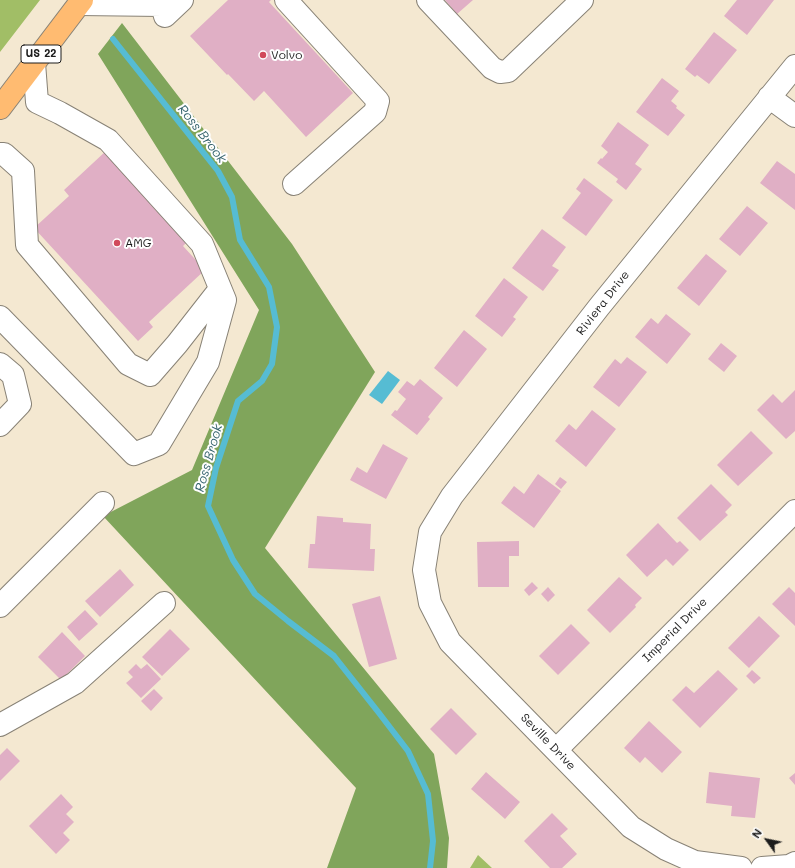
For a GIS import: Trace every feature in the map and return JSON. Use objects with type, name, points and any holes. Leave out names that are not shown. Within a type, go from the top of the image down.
[{"type":"highway","name":"US 22","points":[[0,108],[81,2]]},
{"type":"street","points":[[286,0],[378,101],[375,112],[294,184]]},
{"type":"street","points":[[428,0],[492,68],[500,72],[508,71],[582,0]]},
{"type":"street","points":[[81,2],[168,2]]},
{"type":"street","points":[[0,317],[134,454],[159,444],[208,362],[224,300],[202,244],[108,140],[37,102],[34,63]]},
{"type":"street","name":"Riviera Drive","points":[[427,550],[430,532],[452,496],[599,306],[795,66]]},
{"type":"street","points":[[769,97],[795,116]]},
{"type":"street","points":[[0,154],[4,154],[23,171],[27,245],[128,364],[150,375],[178,344],[220,289]]},
{"type":"street","points":[[0,364],[13,375],[20,404],[0,425]]},
{"type":"street","points":[[0,606],[103,503]]},
{"type":"street","name":"Imperial Drive","points":[[556,750],[795,510]]},
{"type":"street","name":"Seville Drive","points":[[427,550],[424,570],[430,603],[450,642],[631,827],[666,849],[695,862],[741,868]]},
{"type":"street","points":[[0,725],[75,682],[164,603]]},
{"type":"street","points":[[762,868],[789,866],[795,863]]},
{"type":"green space","points":[[0,0],[40,0],[0,52]]},
{"type":"green space","points":[[122,23],[292,244],[375,372],[265,548],[434,754],[449,838],[447,868],[327,868],[356,788],[103,516],[192,470],[259,310],[98,54]]},
{"type":"green space","points":[[478,855],[492,868],[470,868]]},
{"type":"water","points":[[388,371],[400,380],[382,404],[369,395]]},
{"type":"building","name":"Volvo","points":[[228,0],[271,0],[269,2],[353,93],[306,137],[264,91],[254,101],[190,36]]},
{"type":"building","points":[[445,0],[473,0],[457,14]]},
{"type":"building","points":[[737,0],[774,0],[747,35],[724,16]]},
{"type":"building","points":[[714,32],[737,50],[709,84],[697,75],[695,77],[685,69]]},
{"type":"building","points":[[662,78],[679,91],[671,101],[677,106],[676,108],[685,115],[668,136],[636,112]]},
{"type":"building","points":[[618,122],[649,145],[635,164],[642,169],[626,190],[616,182],[618,179],[597,163],[608,152],[601,146]]},
{"type":"building","name":"AMG","points":[[107,150],[189,240],[183,246],[205,270],[149,322],[153,327],[138,341],[34,228],[69,196],[64,190]]},
{"type":"building","points":[[777,161],[795,174],[795,210],[760,183]]},
{"type":"building","points":[[584,178],[613,200],[586,236],[562,218],[581,193],[576,189]]},
{"type":"building","points":[[747,206],[768,223],[740,256],[719,239]]},
{"type":"building","points":[[542,229],[566,247],[552,266],[559,270],[543,291],[512,268]]},
{"type":"building","points":[[706,254],[727,271],[699,306],[677,288]]},
{"type":"building","points":[[504,278],[528,297],[513,317],[516,319],[502,337],[475,316]]},
{"type":"building","points":[[666,314],[691,334],[667,364],[635,337],[651,318],[658,324]]},
{"type":"building","points":[[464,330],[487,349],[457,387],[434,368]]},
{"type":"building","points":[[721,343],[737,356],[724,372],[708,359]]},
{"type":"building","points":[[627,357],[647,372],[619,407],[593,387],[615,359],[621,364]]},
{"type":"building","points":[[420,379],[443,398],[428,417],[430,419],[417,435],[391,415],[395,410],[397,411],[406,399],[398,392],[407,381],[414,386]]},
{"type":"building","points":[[795,390],[795,431],[786,439],[757,410],[773,394],[782,403]]},
{"type":"building","points":[[592,410],[616,429],[586,467],[555,441],[569,424],[576,430]]},
{"type":"building","points":[[751,431],[773,453],[738,486],[717,465]]},
{"type":"building","points":[[383,444],[408,458],[386,499],[350,480],[357,467],[367,473]]},
{"type":"building","points":[[538,474],[561,491],[534,528],[501,503],[514,486],[524,494]]},
{"type":"building","points":[[560,477],[567,482],[561,489],[555,484]]},
{"type":"building","points":[[711,484],[732,505],[725,512],[728,515],[700,541],[677,518]]},
{"type":"building","points":[[317,516],[343,518],[343,522],[371,524],[370,549],[375,549],[374,571],[308,568],[310,544],[315,544]]},
{"type":"building","points":[[658,523],[677,543],[680,541],[689,550],[673,566],[666,559],[647,577],[626,555]]},
{"type":"building","points":[[519,541],[519,556],[509,556],[509,587],[478,587],[477,542]]},
{"type":"building","points":[[120,569],[134,585],[100,617],[85,601]]},
{"type":"building","points":[[619,577],[642,598],[635,605],[636,607],[610,633],[587,610]]},
{"type":"building","points":[[532,582],[538,588],[529,596],[524,590]]},
{"type":"building","points":[[548,587],[555,595],[548,602],[541,594]]},
{"type":"building","points":[[789,587],[795,593],[795,626],[772,604]]},
{"type":"building","points":[[380,596],[397,659],[369,667],[352,604]]},
{"type":"building","points":[[85,610],[98,624],[79,641],[67,627]]},
{"type":"building","points":[[759,616],[780,636],[749,668],[728,648]]},
{"type":"building","points":[[571,624],[590,643],[558,675],[539,656]]},
{"type":"building","points":[[170,629],[190,649],[162,676],[142,657]]},
{"type":"building","points":[[62,632],[85,656],[61,680],[38,657]]},
{"type":"building","points":[[136,664],[141,669],[147,664],[161,679],[141,698],[126,683],[133,677],[128,672]]},
{"type":"building","points":[[718,670],[738,689],[700,728],[672,700],[686,686],[694,693]]},
{"type":"building","points":[[752,670],[761,678],[754,684],[746,676]]},
{"type":"building","points":[[154,689],[163,698],[151,711],[141,701]]},
{"type":"building","points":[[451,708],[477,734],[456,755],[430,729]]},
{"type":"building","points":[[649,721],[682,752],[662,773],[645,757],[640,763],[624,748]]},
{"type":"building","points":[[7,748],[20,761],[0,781],[0,755]]},
{"type":"building","points":[[486,772],[520,802],[505,819],[471,789]]},
{"type":"building","points":[[709,772],[760,778],[755,818],[731,816],[732,806],[706,803]]},
{"type":"building","points":[[795,773],[795,785],[789,778]]},
{"type":"building","points":[[61,794],[73,807],[66,814],[74,822],[63,833],[70,840],[56,854],[29,826]]},
{"type":"building","points":[[552,813],[568,829],[560,836],[577,854],[562,868],[550,868],[524,841]]},
{"type":"waterway","name":"Ross Brook","points":[[113,39],[218,171],[232,197],[240,240],[269,287],[277,327],[272,364],[262,381],[238,401],[216,468],[208,506],[233,560],[255,594],[334,656],[408,751],[428,794],[433,841],[430,868]]},
{"type":"place","name":"Volvo","points":[[263,55]]},
{"type":"place","name":"AMG","points":[[117,243]]}]
